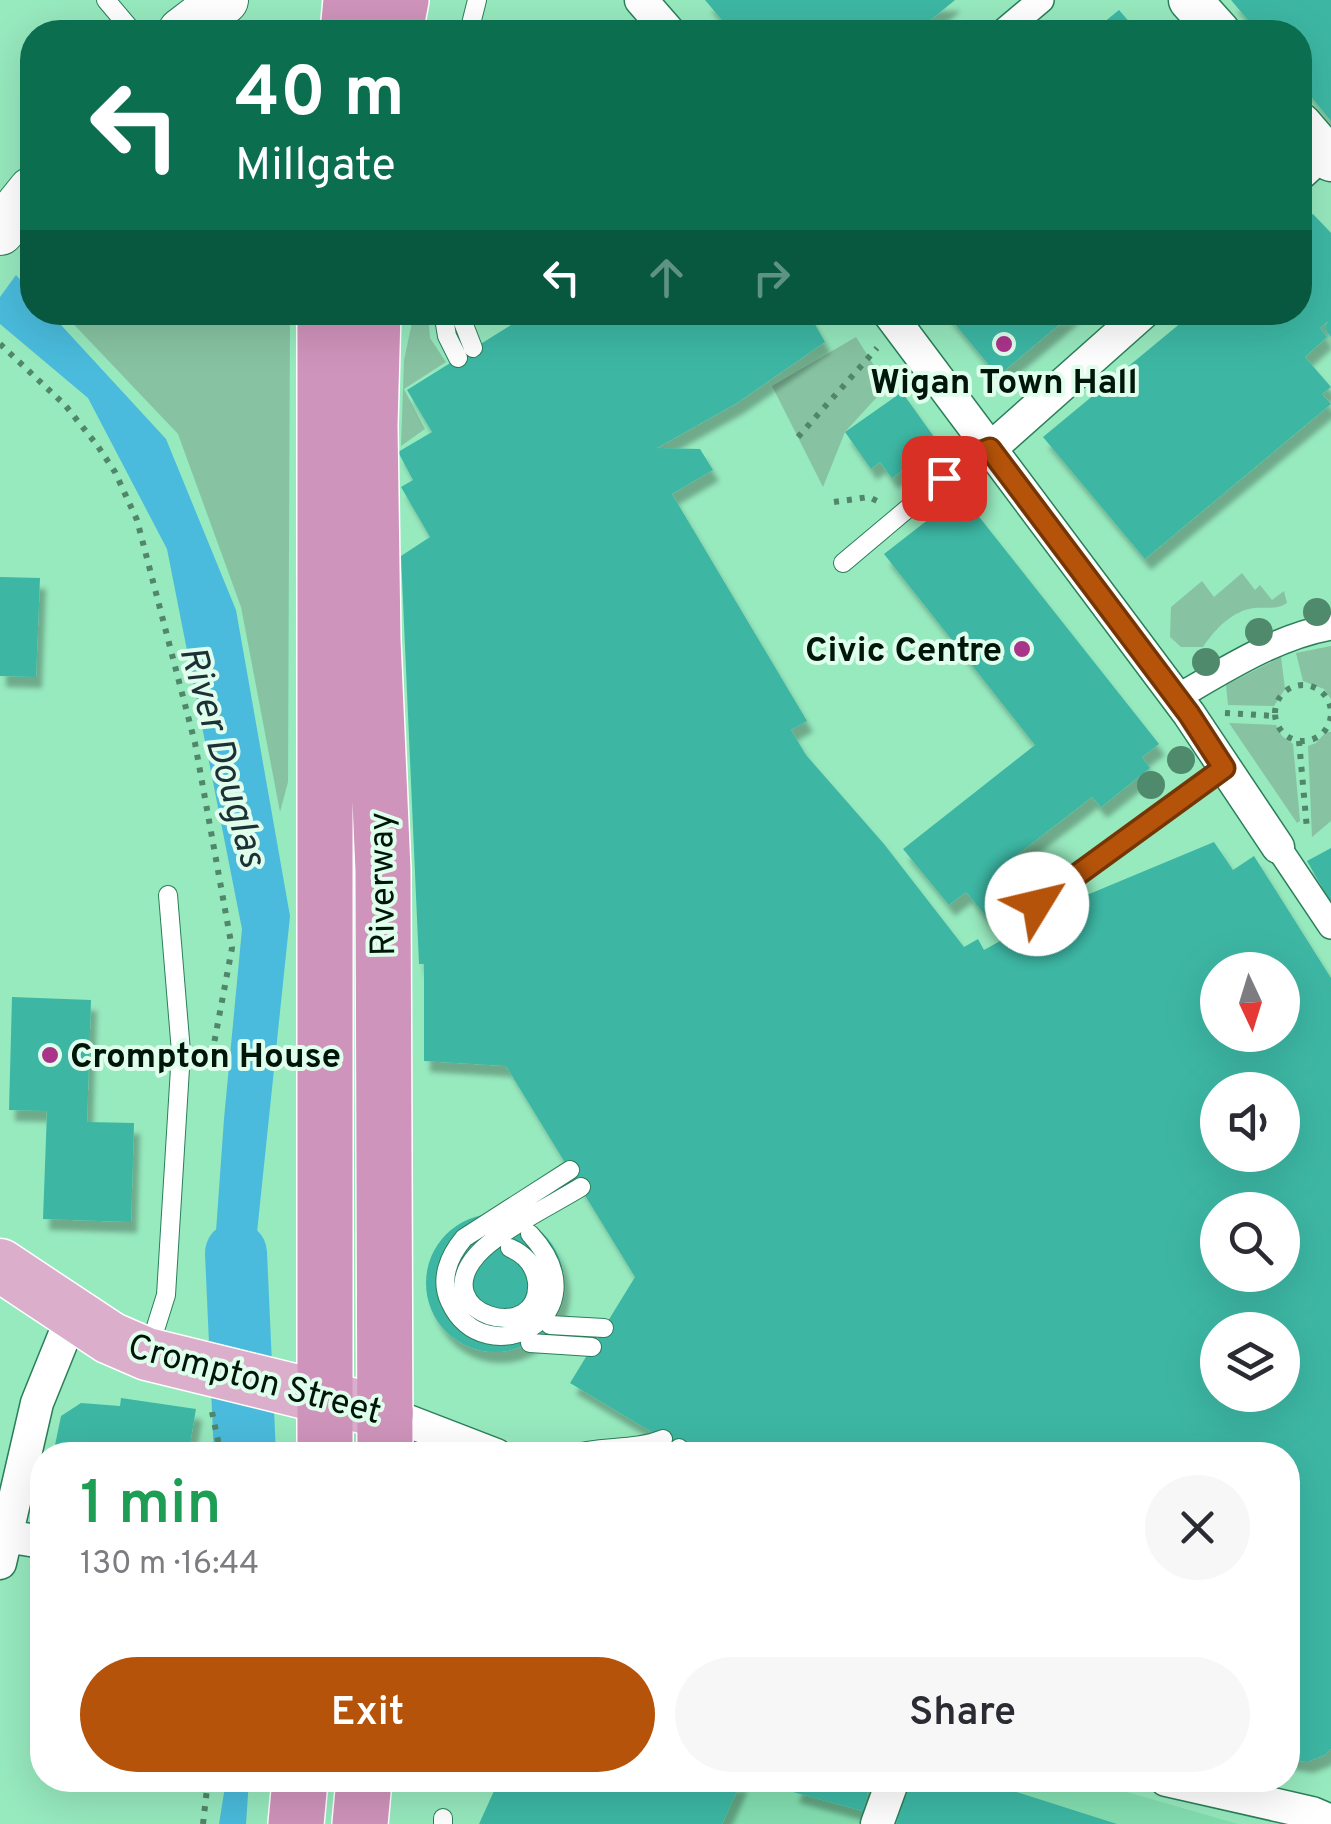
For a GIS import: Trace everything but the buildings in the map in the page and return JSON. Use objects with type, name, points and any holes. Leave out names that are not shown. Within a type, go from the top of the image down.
[{"type":"highway","name":"Riverway","points":[[325,325],[325,1442]]},
{"type":"highway","name":"Riverway","points":[[373,325],[372,621],[382,870],[382,1306],[386,1434]]},
{"type":"highway","points":[[296,1824],[299,1792]]},
{"type":"highway","points":[[360,1824],[363,1792]]},
{"type":"main road","points":[[198,20],[224,0]]},
{"type":"main road","points":[[0,232],[20,206]]},
{"type":"main road","name":"Crompton Street","points":[[0,1264],[110,1338],[147,1354],[324,1396],[386,1434]]},
{"type":"street","points":[[641,0],[659,20]]},
{"type":"street","points":[[1017,20],[1041,0]]},
{"type":"street","points":[[1190,0],[1208,20]]},
{"type":"street","points":[[897,325],[1176,698],[1331,926]]},
{"type":"street","points":[[990,449],[1129,325]]},
{"type":"street","points":[[1176,698],[1284,642],[1331,627]]},
{"type":"street","points":[[30,1544],[3,1549],[37,1403],[74,1314]]},
{"type":"street","name":"Crompton Street","points":[[386,1434],[428,1442]]},
{"type":"street","points":[[877,1824],[889,1792]]},
{"type":"street","points":[[1219,1792],[1312,1813],[1331,1822]]},
{"type":"lane","points":[[106,0],[123,20]]},
{"type":"lane","points":[[445,325],[447,336],[465,353],[460,325]]},
{"type":"lane","points":[[843,563],[969,457],[990,449]]},
{"type":"lane","points":[[1037,904],[1224,768]]},
{"type":"lane","points":[[147,1354],[166,1294],[182,1052],[168,895]]},
{"type":"lane","points":[[530,1234],[549,1254],[555,1274],[555,1298],[544,1318],[529,1330],[501,1337],[472,1329],[456,1314],[446,1293],[451,1254],[464,1238],[570,1170]]},
{"type":"lane","points":[[510,1248],[530,1262],[536,1277],[533,1303],[522,1314],[508,1318],[480,1314],[470,1305],[466,1294],[464,1279],[470,1264],[483,1249],[581,1187]]},
{"type":"lane","points":[[550,1325],[604,1328]]},
{"type":"lane","points":[[530,1343],[592,1347]]},
{"type":"path","points":[[798,437],[888,325]]},
{"type":"path","points":[[0,344],[65,405],[115,472],[137,520],[185,706],[232,948],[213,1050],[182,1052]]},
{"type":"path","points":[[1309,686],[1322,693],[1331,719],[1321,734],[1299,741],[1282,732],[1275,716],[1280,697],[1289,688],[1309,686]]},
{"type":"path","points":[[1284,856],[1309,854],[1299,741]]},
{"type":"path","points":[[203,1824],[207,1792]]},
{"type":"shaded area","points":[[74,325],[290,325],[288,782],[280,812],[241,607],[178,434]]},
{"type":"shaded area","points":[[411,325],[429,325],[430,338],[446,362],[404,389],[425,429],[401,446],[404,360]]},
{"type":"shaded area","points":[[856,337],[887,386],[845,432],[823,487],[772,386]]},
{"type":"shaded area","points":[[1242,573],[1255,590],[1260,585],[1272,600],[1284,591],[1287,603],[1239,612],[1219,627],[1203,647],[1181,647],[1170,637],[1171,607],[1202,581],[1214,597]]},
{"type":"shaded area","points":[[1331,646],[1331,699],[1324,689],[1303,681],[1296,653]]},
{"type":"shaded area","points":[[1281,657],[1285,689],[1274,706],[1228,705],[1226,685]]},
{"type":"shaded area","points":[[1229,723],[1276,725],[1293,744],[1300,821],[1297,823]]},
{"type":"shaded area","points":[[1331,732],[1331,821],[1312,837],[1308,746]]},
{"type":"shaded area","points":[[501,1792],[1127,1792],[1238,1824],[488,1824]]},
{"type":"water","points":[[16,275],[20,280],[20,325],[61,325],[166,439],[236,610],[290,916],[246,1338],[209,1330],[242,929],[167,549],[88,398],[0,324],[0,297]]},
{"type":"water","points":[[226,1416],[261,1422],[260,1442],[231,1442]]},
{"type":"water","points":[[224,1792],[248,1792],[246,1824],[219,1824]]},
{"type":"waterway","name":"River Douglas","points":[[236,1253],[244,1442]]},
{"type":"place","name":"Wigan Town Hall","points":[[1004,344]]},
{"type":"place","name":"Civic Centre","points":[[1022,649]]},
{"type":"place","name":"Crompton House","points":[[50,1055]]},
{"type":"route","points":[[944,478],[969,457],[990,449],[1189,714],[1224,768],[1037,904]]}]
